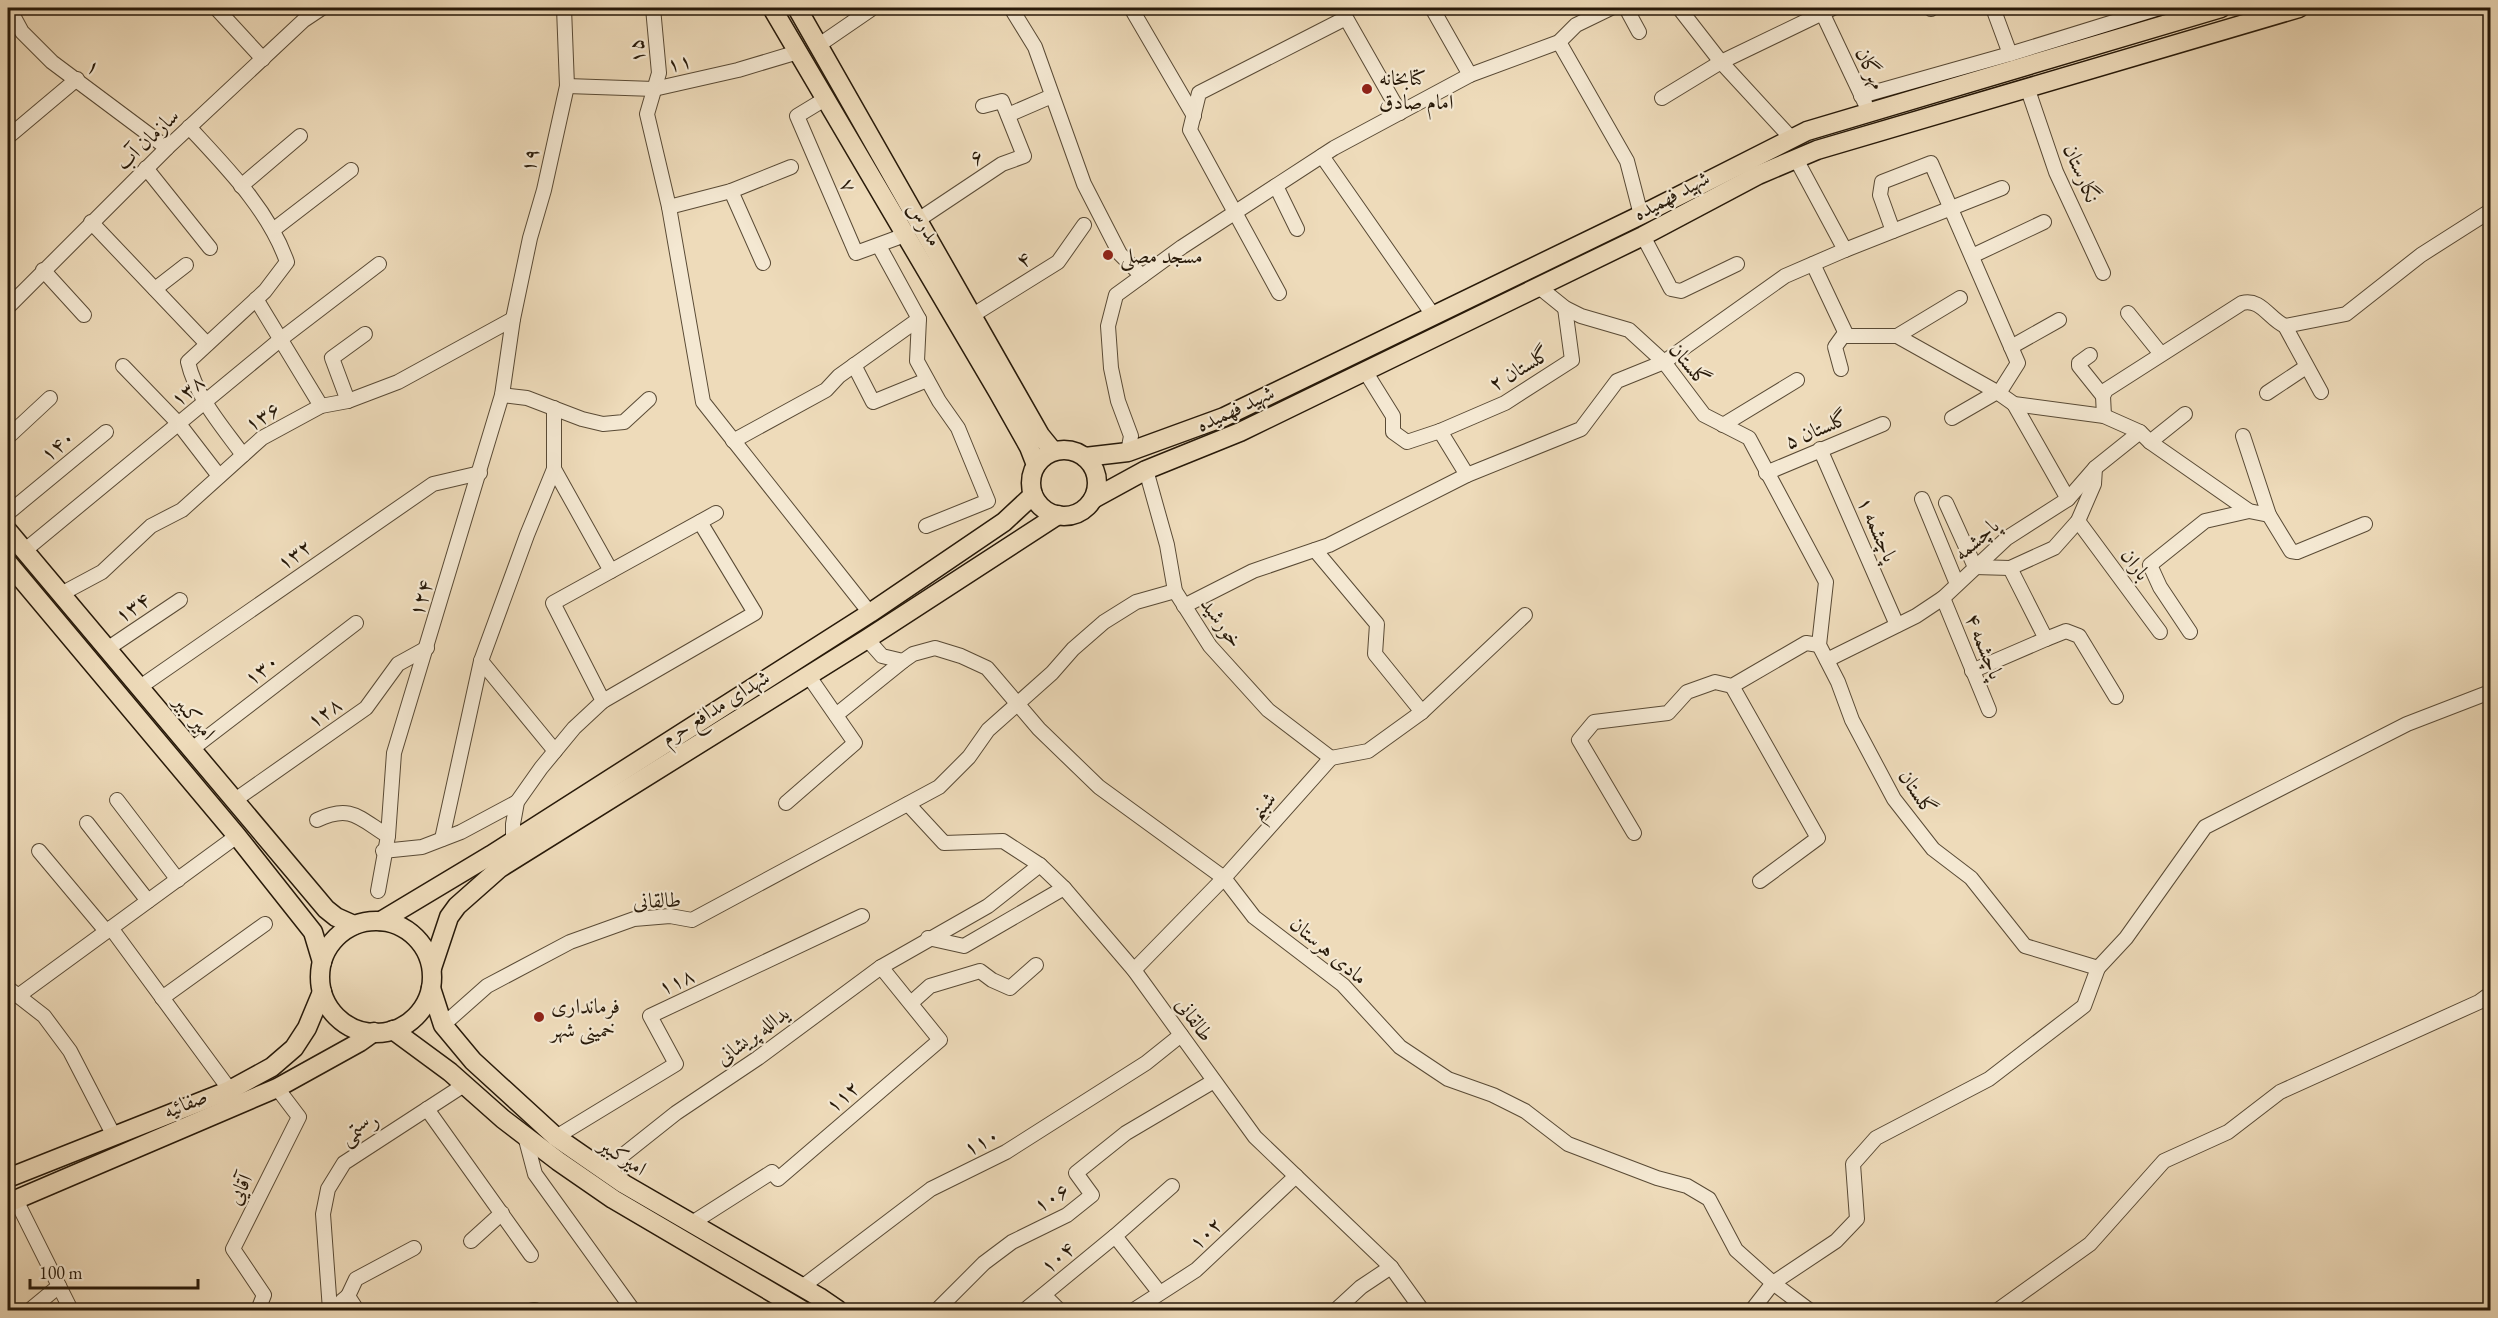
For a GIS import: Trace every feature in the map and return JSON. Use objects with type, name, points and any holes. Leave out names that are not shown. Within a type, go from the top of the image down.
[{"type":"main road","name":"مدرس","points":[[772,8],[1029,447],[1036,465]]},
{"type":"main road","name":"مدرس","points":[[797,8],[1040,435],[1053,451]]},
{"type":"main road","name":"شهید فهمیده","points":[[1085,457],[1128,452],[1224,417],[1865,104],[1952,88],[1982,80],[2118,29],[2220,8]]},
{"type":"main road","name":"شهید فهمیده","points":[[1093,499],[1146,471],[1189,454],[1306,400],[1643,236],[1758,175],[1796,159],[1862,136],[2299,8]]},
{"type":"main road","points":[[1982,80],[1979,91],[1989,99]]},
{"type":"main road","points":[[1952,88],[1960,96],[1959,108]]},
{"type":"main road","points":[[1297,381],[1297,393],[1306,400]]},
{"type":"main road","points":[[1270,394],[1275,395],[1282,403],[1279,413]]},
{"type":"main road","points":[[1064,449],[1075,451],[1092,464],[1098,481],[1093,499],[1078,513],[1058,515],[1047,512],[1033,495],[1032,475],[1036,465],[1053,451],[1064,449]]},
{"type":"main road","name":"شهدای مدافع حرم","points":[[432,968],[449,917],[513,841],[870,613],[1004,522],[1033,495]]},
{"type":"main road","name":"شهدای مدافع حرم","points":[[381,921],[495,862],[808,675],[1058,515]]},
{"type":"main road","name":"امیرکبیر","points":[[8,531],[326,909],[336,917],[354,925]]},
{"type":"main road","points":[[8,563],[237,836],[313,932],[322,962]]},
{"type":"main road","points":[[187,776],[197,755]]},
{"type":"main road","points":[[381,921],[397,925],[412,934],[425,950],[432,968],[431,988],[424,1006],[402,1027],[393,1030],[364,1032],[345,1024],[330,1010],[322,992],[320,972],[330,944],[337,936],[354,925],[381,921]]},
{"type":"main road","name":"امیرکبیر","points":[[431,988],[443,1025],[473,1061],[556,1137],[603,1171],[802,1287],[838,1311]]},
{"type":"main road","name":"صفائیه","points":[[8,1178],[230,1090],[272,1067],[294,1048],[307,1028],[322,992]]},
{"type":"main road","name":"امیرکبیر","points":[[393,1030],[525,1136],[613,1199],[802,1311]]},
{"type":"main road","name":"صفائیه","points":[[11,1202],[277,1088],[374,1032]]},
{"type":"main road","points":[[699,1250],[700,1228]]},
{"type":"street","name":"۱","points":[[9,8],[22,32],[52,62],[167,148]]},
{"type":"street","points":[[216,8],[263,58]]},
{"type":"street","name":"سازمان آب","points":[[8,307],[146,168],[263,58],[321,8]]},
{"type":"street","name":"۱۹","points":[[513,318],[567,86],[564,8]]},
{"type":"street","name":"۱۵","points":[[653,8],[659,73],[647,114],[669,207],[703,402],[870,613]]},
{"type":"street","points":[[819,45],[870,8]]},
{"type":"street","points":[[1011,8],[1035,47],[1084,184],[1120,254],[1142,276]]},
{"type":"street","points":[[1131,8],[1194,116]]},
{"type":"street","points":[[1432,8],[1470,75]]},
{"type":"street","points":[[1128,452],[1131,436],[1118,401],[1111,368],[1108,326],[1116,295],[1234,213],[1322,156],[1470,75],[1559,42],[1576,26],[1611,8]]},
{"type":"street","points":[[1626,8],[1639,32]]},
{"type":"street","points":[[1679,8],[1721,62],[1792,139]]},
{"type":"street","points":[[1993,8],[2010,54]]},
{"type":"street","points":[[2110,8],[2118,29]]},
{"type":"street","points":[[1865,104],[2010,54],[2118,29],[2159,8]]},
{"type":"street","points":[[1662,98],[1721,62],[1825,9]]},
{"type":"street","name":"مهرگان","points":[[1825,9],[1865,104]]},
{"type":"street","points":[[1279,293],[1190,130],[1199,93],[1343,13],[1400,112]]},
{"type":"street","points":[[1559,42],[1627,161],[1641,215]]},
{"type":"street","name":"۱۱","points":[[567,86],[654,89],[738,70],[798,52]]},
{"type":"street","points":[[8,137],[77,79]]},
{"type":"street","name":"نگارستان","points":[[2027,87],[2056,172],[2103,273]]},
{"type":"street","points":[[983,106],[1002,101],[1008,115],[1052,96]]},
{"type":"street","name":"۷","points":[[825,99],[797,116],[856,253],[905,235]]},
{"type":"street","name":"۶","points":[[918,220],[1002,164],[1023,156],[1008,115]]},
{"type":"street","points":[[189,127],[241,186],[273,230],[278,237],[286,262],[256,299],[188,362],[192,378],[205,402],[243,455]]},
{"type":"street","points":[[241,186],[300,136]]},
{"type":"street","points":[[1322,156],[1433,315]]},
{"type":"street","points":[[1796,159],[1845,250]]},
{"type":"street","points":[[1893,231],[1880,188],[1882,182],[1931,163],[2017,365],[1998,392],[1952,418]]},
{"type":"street","points":[[669,207],[731,191],[791,167]]},
{"type":"street","points":[[146,168],[210,248]]},
{"type":"street","points":[[273,230],[351,170]]},
{"type":"street","points":[[1276,186],[1297,229]]},
{"type":"street","points":[[1184,606],[1253,571],[1315,550],[1467,475],[1581,429],[1617,381],[1664,362],[1785,276],[2002,188]]},
{"type":"street","points":[[731,191],[763,263]]},
{"type":"street","points":[[2284,326],[2327,320],[2346,314],[2421,255],[2490,211]]},
{"type":"street","points":[[92,222],[207,344]]},
{"type":"street","points":[[1972,256],[2044,222]]},
{"type":"street","name":"۴","points":[[973,315],[1058,262],[1084,225]]},
{"type":"street","points":[[1643,236],[1671,289],[1676,291],[1681,291],[1737,264]]},
{"type":"street","points":[[879,246],[920,320],[917,361],[958,428],[988,501],[926,526]]},
{"type":"street","name":"۱۳۸","points":[[24,551],[281,339],[379,264]]},
{"type":"street","points":[[1813,264],[1845,333],[1850,337],[1897,336],[1960,298]]},
{"type":"street","points":[[155,289],[186,265]]},
{"type":"street","points":[[43,270],[84,315]]},
{"type":"street","name":"گلستان","points":[[1539,287],[1565,308],[1581,316],[1629,330],[1664,362],[1704,415],[1749,438],[1826,582],[1819,645],[1838,682],[1852,720],[1894,799],[1933,849],[1971,878],[2025,946],[2098,968]]},
{"type":"street","points":[[256,299],[321,406]]},
{"type":"street","points":[[2104,416],[2103,396],[2106,390],[2242,303],[2250,301],[2258,303],[2271,318],[2284,326],[2321,392]]},
{"type":"street","name":"گلستان ۲","points":[[1440,431],[1505,403],[1572,360],[1565,308]]},
{"type":"street","points":[[2128,313],[2161,354]]},
{"type":"street","name":"۱۲۴","points":[[378,891],[383,851],[388,836],[394,753],[502,395],[513,318]]},
{"type":"street","name":"۱۳۶","points":[[61,594],[102,572],[151,526],[182,510],[262,438],[321,406],[348,401],[398,381],[513,318]]},
{"type":"street","points":[[733,441],[826,390],[854,365],[920,320]]},
{"type":"street","points":[[2011,347],[2059,320]]},
{"type":"street","points":[[1841,369],[1835,347],[1845,333]]},
{"type":"street","points":[[348,401],[332,358],[365,334]]},
{"type":"street","points":[[1897,336],[1998,392],[2014,404],[2068,499]]},
{"type":"street","points":[[2090,355],[2079,363],[2079,366],[2103,396]]},
{"type":"street","points":[[854,365],[873,402],[927,380]]},
{"type":"street","points":[[123,366],[179,424],[219,476]]},
{"type":"street","points":[[2267,393],[2306,367]]},
{"type":"street","points":[[1365,371],[1393,416],[1393,432],[1407,442],[1440,431],[1467,475]]},
{"type":"street","points":[[1723,425],[1797,380]]},
{"type":"street","points":[[502,395],[527,398],[582,419],[603,424],[624,422],[649,399]]},
{"type":"street","points":[[8,437],[50,398]]},
{"type":"street","points":[[2014,404],[2104,416],[2145,437],[2249,511]]},
{"type":"street","points":[[442,839],[481,661],[554,469],[554,408]]},
{"type":"street","name":"پاچشمه","points":[[1827,660],[1916,616],[1943,598],[2007,538],[2068,499],[2095,468],[2186,414]]},
{"type":"street","name":"گلستان ۵","points":[[1766,473],[1883,424]]},
{"type":"street","name":"۱۴۰","points":[[8,513],[106,432]]},
{"type":"street","points":[[2242,436],[2269,515],[2293,553],[2365,524]]},
{"type":"street","name":"پاچشمه ۱","points":[[1820,449],[1897,625]]},
{"type":"street","points":[[1946,502],[1975,567],[2010,568],[2054,548],[2078,521],[2094,484],[2095,468]]},
{"type":"street","points":[[554,469],[611,572]]},
{"type":"street","name":"خورشید","points":[[1146,471],[1167,545],[1174,591],[1210,646],[1268,710],[1331,759]]},
{"type":"street","name":"۱۳۲","points":[[140,687],[433,484],[480,473]]},
{"type":"street","points":[[1922,499],[1957,584]]},
{"type":"street","points":[[2190,632],[2160,587],[2150,565],[2205,521],[2249,511],[2269,515]]},
{"type":"street","points":[[603,701],[553,603],[716,513]]},
{"type":"street","name":"باران","points":[[2078,521],[2160,632]]},
{"type":"street","points":[[513,841],[517,802],[574,728],[603,701],[754,613],[700,522]]},
{"type":"street","points":[[1315,550],[1377,624],[1375,654],[1422,712]]},
{"type":"street","points":[[2010,568],[2046,639]]},
{"type":"street","name":"طالقانی","points":[[443,1025],[487,986],[570,942],[634,919],[670,916],[692,920],[939,787],[969,757],[988,730],[1018,705],[1052,673],[1073,649],[1104,622],[1136,602],[1174,591]]},
{"type":"street","name":"پاچشمه ۴","points":[[1943,598],[1989,710]]},
{"type":"street","name":"۱۳۴","points":[[107,649],[180,600]]},
{"type":"street","points":[[1331,759],[1368,751],[1422,712],[1525,615]]},
{"type":"street","name":"۱۳۰","points":[[197,755],[356,623]]},
{"type":"street","points":[[1972,671],[2066,631],[2079,636],[2116,698]]},
{"type":"street","points":[[867,639],[882,656],[903,661]]},
{"type":"street","points":[[1732,687],[1806,643],[1819,645]]},
{"type":"street","name":"۱۲۸","points":[[235,800],[366,708],[398,664],[427,648]]},
{"type":"street","name":"مادی هرستان","points":[[836,715],[913,654],[935,648],[961,656],[987,668],[1039,729],[1099,787],[1224,878],[1254,917],[1343,985],[1400,1047],[1448,1079],[1493,1095],[1525,1111],[1568,1144],[1657,1178],[1687,1186],[1709,1199],[1736,1250],[1809,1311]]},
{"type":"street","points":[[481,661],[555,751]]},
{"type":"street","points":[[786,803],[855,743],[808,675]]},
{"type":"street","points":[[1634,833],[1579,740],[1594,722],[1668,712],[1688,692],[1715,682],[1732,687],[1818,838],[1760,881]]},
{"type":"street","points":[[1752,1311],[1773,1283],[1836,1241],[1857,1219],[1853,1164],[1876,1138],[1989,1079],[2084,1006],[2098,968],[2126,938],[2205,827],[2407,724],[2490,692]]},
{"type":"street","name":"شبنم","points":[[1134,970],[1224,878],[1331,759]]},
{"type":"street","points":[[117,800],[177,880]]},
{"type":"street","points":[[383,851],[422,847],[517,802]]},
{"type":"street","name":"طالقانی","points":[[908,804],[944,843],[1003,841],[1040,865],[1064,888],[1134,970],[1255,1137],[1391,1267],[1422,1311]]},
{"type":"street","points":[[317,819],[331,813],[349,812],[388,836]]},
{"type":"street","points":[[87,823],[148,901]]},
{"type":"street","points":[[114,1136],[70,1051],[44,1016],[13,992],[109,930],[237,836]]},
{"type":"street","points":[[39,851],[109,930],[230,1090]]},
{"type":"street","name":"یدالله پریشانی","points":[[603,1171],[676,1113],[758,1058],[881,967],[928,938],[988,906],[1040,865]]},
{"type":"street","points":[[928,938],[964,946],[1064,888]]},
{"type":"street","name":"۱۱۸","points":[[556,1137],[676,1065],[650,1016],[862,916]]},
{"type":"street","points":[[162,998],[265,924]]},
{"type":"street","points":[[910,1003],[930,986],[980,971],[1010,988],[1036,965]]},
{"type":"street","name":"۱۱۲","points":[[700,1228],[772,1172],[778,1179],[940,1040],[881,967]]},
{"type":"street","points":[[1998,1311],[2090,1245],[2164,1161],[2228,1132],[2280,1092],[2479,1002],[2490,994]]},
{"type":"street","name":"۱۱۰","points":[[802,1287],[931,1189],[1006,1152],[1146,1063],[1181,1035]]},
{"type":"street","name":"۱۰۶","points":[[937,1311],[984,1263],[1012,1242],[1067,1215],[1092,1195],[1076,1173],[1126,1133],[1214,1081]]},
{"type":"street","name":"رستمی","points":[[331,1311],[323,1214],[328,1189],[344,1163],[464,1085]]},
{"type":"street","name":"آقایی","points":[[258,1311],[264,1295],[233,1249],[299,1118],[277,1088]]},
{"type":"street","points":[[427,1109],[531,1255]]},
{"type":"street","points":[[525,1136],[536,1174],[633,1311]]},
{"type":"street","name":"۱۰۲","points":[[1134,1311],[1159,1292],[1196,1270],[1296,1176]]},
{"type":"street","name":"۱۰۴","points":[[1025,1311],[1172,1186]]},
{"type":"street","points":[[11,1202],[71,1311]]},
{"type":"street","points":[[471,1241],[502,1213]]},
{"type":"street","points":[[1115,1236],[1159,1292]]},
{"type":"street","points":[[331,1311],[348,1296],[356,1279],[414,1248]]},
{"type":"street","points":[[1336,1311],[1361,1287],[1391,1267]]},
{"type":"street","points":[[30,1311],[59,1286]]},
{"type":"street","points":[[1044,1295],[1059,1311]]},
{"type":"street","points":[[348,1296],[357,1311]]},
{"type":"place","name":"کتابخانه امام صادق","points":[[1367,89]]},
{"type":"place","name":"مسجد مصلی","points":[[1108,255]]},
{"type":"place","name":"فرمانداری خمینی شهر","points":[[539,1017]]}]
